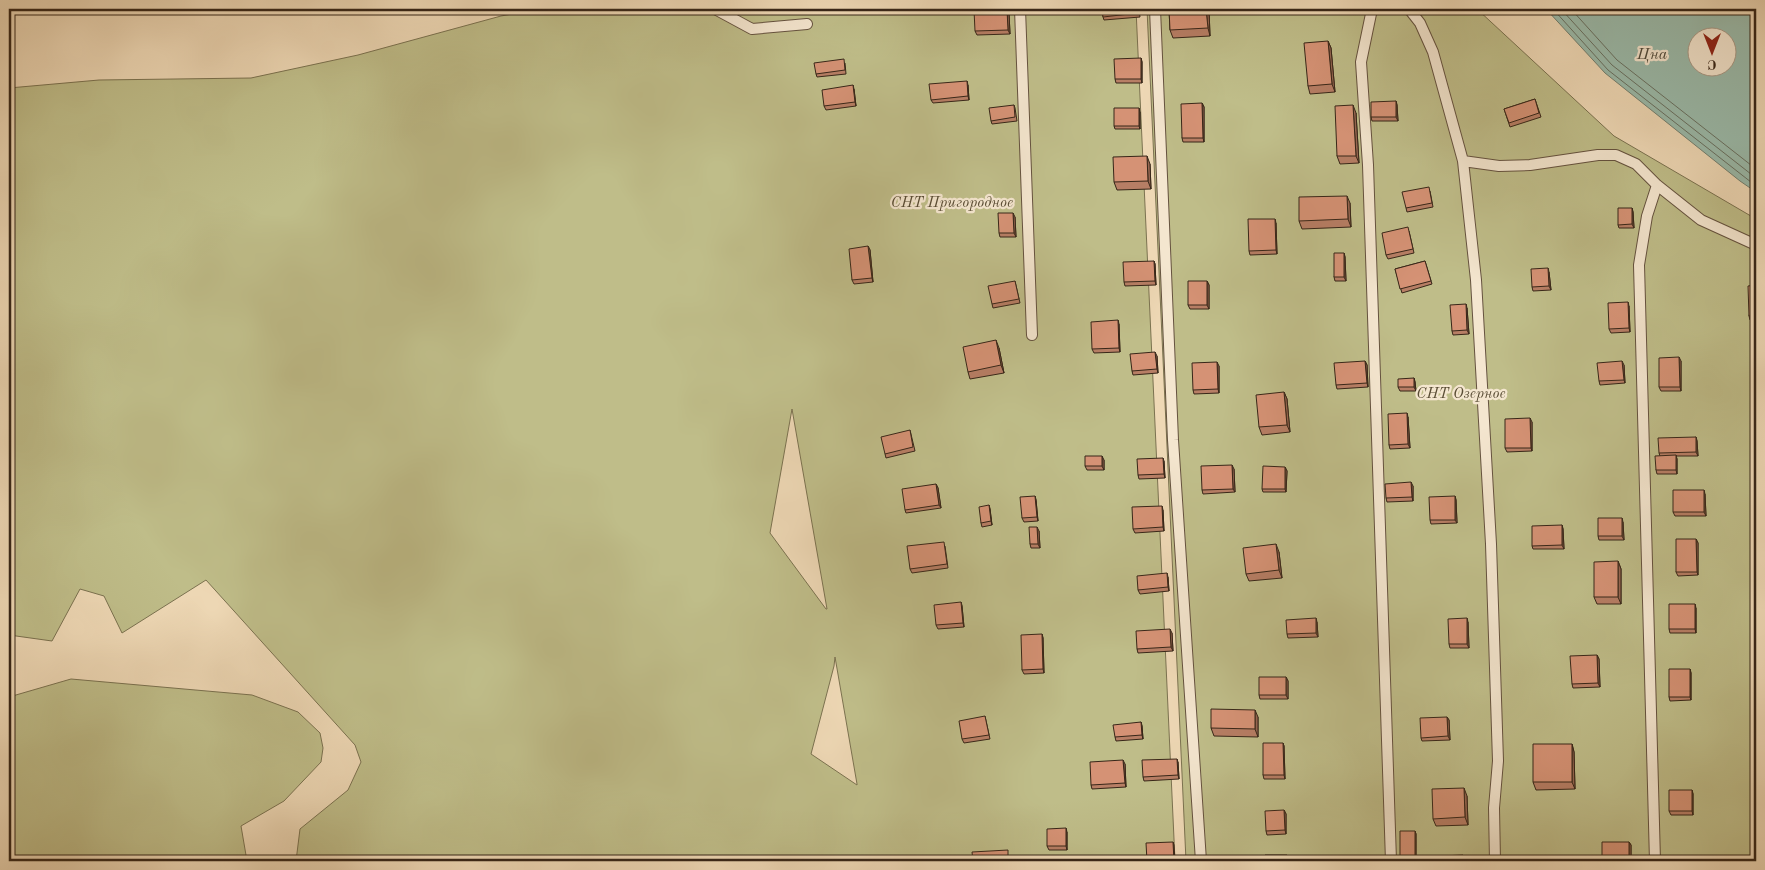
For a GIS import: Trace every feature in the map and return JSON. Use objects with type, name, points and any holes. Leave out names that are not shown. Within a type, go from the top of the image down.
[{"type":"lane","points":[[715,9],[752,29],[807,24]]},
{"type":"lane","points":[[1020,9],[1032,335]]},
{"type":"lane","points":[[1155,9],[1173,440],[1201,861]]},
{"type":"lane","points":[[1372,9],[1361,62],[1368,165],[1391,861]]},
{"type":"lane","points":[[1409,9],[1420,23],[1433,52],[1463,161],[1476,280],[1491,544],[1498,761],[1494,808],[1495,861]]},
{"type":"lane","points":[[1463,161],[1499,166],[1530,165],[1598,155],[1616,155],[1636,164],[1657,185],[1701,220],[1756,244]]},
{"type":"lane","points":[[1655,861],[1639,265],[1647,216],[1657,185]]},
{"type":"green space","name":"СНТ Пригородное","points":[[540,9],[1136,9],[1175,861],[296,861],[300,829],[348,790],[361,762],[355,745],[206,580],[122,633],[104,596],[80,589],[52,641],[9,635],[9,88],[99,80],[251,78],[358,55],[501,16]],"holes":[[[792,409],[827,609],[770,533]],[[835,657],[857,784],[857,785],[811,754]]]},
{"type":"green space","name":"СНТ Озерное","points":[[1147,9],[1477,9],[1614,136],[1756,219],[1756,861],[1186,861]]},
{"type":"green space","points":[[71,679],[252,695],[298,712],[320,733],[323,748],[321,762],[284,801],[241,826],[247,861],[9,861],[9,697]]},
{"type":"water","name":"Цна","points":[[1546,9],[1756,9],[1756,192],[1605,73]]},
{"type":"building","points":[[1007,9],[1008,30],[975,31],[974,10]]},
{"type":"building","points":[[1102,9],[1138,9],[1138,13],[1103,17]]},
{"type":"building","points":[[1169,9],[1206,9],[1208,28],[1170,30]]},
{"type":"building","points":[[1328,41],[1332,84],[1308,86],[1304,43]]},
{"type":"building","points":[[1141,58],[1141,79],[1115,79],[1114,59]]},
{"type":"building","points":[[844,59],[845,70],[816,74],[814,63]]},
{"type":"building","points":[[967,81],[968,96],[931,100],[929,84]]},
{"type":"building","points":[[853,85],[855,102],[824,106],[822,90]]},
{"type":"building","points":[[1535,99],[1539,113],[1509,123],[1504,109]]},
{"type":"building","points":[[1396,101],[1396,117],[1371,117],[1371,102]]},
{"type":"building","points":[[1202,103],[1203,138],[1182,138],[1181,104]]},
{"type":"building","points":[[1014,105],[1015,117],[991,121],[989,108]]},
{"type":"building","points":[[1353,105],[1356,156],[1337,156],[1335,106]]},
{"type":"building","points":[[1114,108],[1139,108],[1139,126],[1114,126]]},
{"type":"building","points":[[1147,156],[1148,181],[1114,182],[1113,157]]},
{"type":"building","points":[[1429,187],[1432,203],[1406,208],[1402,192]]},
{"type":"building","points":[[1347,196],[1348,219],[1299,221],[1299,197]]},
{"type":"building","points":[[1618,208],[1632,208],[1632,224],[1618,225]]},
{"type":"building","points":[[998,213],[1013,213],[1014,233],[999,233]]},
{"type":"building","points":[[1248,219],[1275,219],[1276,250],[1249,251]]},
{"type":"building","points":[[1408,227],[1413,249],[1386,255],[1382,233]]},
{"type":"building","points":[[868,246],[872,278],[852,280],[849,249]]},
{"type":"building","points":[[1334,253],[1344,253],[1344,277],[1334,277]]},
{"type":"building","points":[[1154,261],[1155,281],[1124,282],[1123,262]]},
{"type":"building","points":[[1425,261],[1431,281],[1400,289],[1395,269]]},
{"type":"building","points":[[1548,268],[1549,286],[1532,287],[1531,269]]},
{"type":"building","points":[[1015,281],[1019,299],[992,304],[988,286]]},
{"type":"building","points":[[1188,281],[1207,281],[1207,305],[1188,305]]},
{"type":"building","points":[[1756,285],[1756,316],[1749,316],[1748,286]]},
{"type":"building","points":[[1628,302],[1629,328],[1609,329],[1608,303]]},
{"type":"building","points":[[1466,304],[1467,330],[1452,331],[1450,305]]},
{"type":"building","points":[[1118,320],[1119,348],[1092,349],[1091,322]]},
{"type":"building","points":[[996,340],[1001,365],[968,372],[963,347]]},
{"type":"building","points":[[1155,352],[1157,369],[1132,371],[1130,354]]},
{"type":"building","points":[[1679,357],[1680,387],[1659,387],[1659,358]]},
{"type":"building","points":[[1365,361],[1367,383],[1336,385],[1334,363]]},
{"type":"building","points":[[1622,361],[1624,380],[1599,381],[1597,363]]},
{"type":"building","points":[[1217,362],[1218,389],[1193,390],[1192,363]]},
{"type":"building","points":[[1414,378],[1414,387],[1398,387],[1398,379]]},
{"type":"building","points":[[1284,392],[1287,425],[1259,427],[1256,395]]},
{"type":"building","points":[[1407,413],[1408,444],[1389,445],[1388,414]]},
{"type":"building","points":[[1530,418],[1531,448],[1505,448],[1505,419]]},
{"type":"building","points":[[910,430],[913,447],[885,454],[881,437]]},
{"type":"building","points":[[1696,437],[1696,452],[1659,453],[1658,438]]},
{"type":"building","points":[[1676,455],[1676,470],[1656,470],[1655,456]]},
{"type":"building","points":[[1085,456],[1102,456],[1102,466],[1085,466]]},
{"type":"building","points":[[1163,458],[1164,474],[1138,475],[1137,459]]},
{"type":"building","points":[[1232,465],[1233,489],[1202,490],[1201,466]]},
{"type":"building","points":[[1263,466],[1285,467],[1285,489],[1262,489]]},
{"type":"building","points":[[1411,482],[1412,497],[1386,498],[1385,484]]},
{"type":"building","points":[[936,484],[939,505],[905,510],[902,489]]},
{"type":"building","points":[[1673,490],[1704,490],[1704,512],[1673,512]]},
{"type":"building","points":[[1035,496],[1037,517],[1022,518],[1020,497]]},
{"type":"building","points":[[1455,496],[1455,520],[1430,520],[1429,497]]},
{"type":"building","points":[[989,505],[991,521],[981,523],[979,507]]},
{"type":"building","points":[[1162,506],[1163,527],[1133,529],[1132,507]]},
{"type":"building","points":[[1598,518],[1622,518],[1622,536],[1598,536]]},
{"type":"building","points":[[1562,525],[1562,545],[1532,546],[1532,526]]},
{"type":"building","points":[[1029,527],[1037,527],[1038,544],[1030,544]]},
{"type":"building","points":[[1676,539],[1696,539],[1697,572],[1676,572]]},
{"type":"building","points":[[944,542],[947,564],[910,569],[907,546]]},
{"type":"building","points":[[1276,544],[1279,570],[1246,574],[1243,548]]},
{"type":"building","points":[[1618,561],[1618,597],[1594,597],[1594,562]]},
{"type":"building","points":[[1167,573],[1168,587],[1138,590],[1137,576]]},
{"type":"building","points":[[1751,582],[1756,582],[1756,607],[1751,607]]},
{"type":"building","points":[[961,602],[963,623],[936,625],[934,605]]},
{"type":"building","points":[[1669,604],[1695,604],[1695,629],[1669,629]]},
{"type":"building","points":[[1316,618],[1316,633],[1287,634],[1286,620]]},
{"type":"building","points":[[1467,618],[1467,644],[1449,644],[1448,619]]},
{"type":"building","points":[[1170,629],[1171,647],[1137,649],[1136,631]]},
{"type":"building","points":[[1042,634],[1043,669],[1022,670],[1021,635]]},
{"type":"building","points":[[1597,655],[1598,683],[1572,684],[1570,656]]},
{"type":"building","points":[[1669,669],[1690,669],[1690,697],[1669,697]]},
{"type":"building","points":[[1259,677],[1286,677],[1286,695],[1259,695]]},
{"type":"building","points":[[1211,709],[1255,710],[1255,729],[1211,728]]},
{"type":"building","points":[[985,716],[989,735],[962,739],[959,721]]},
{"type":"building","points":[[1447,717],[1448,736],[1421,738],[1420,718]]},
{"type":"building","points":[[1141,722],[1142,735],[1115,737],[1113,725]]},
{"type":"building","points":[[1263,743],[1283,743],[1284,775],[1263,775]]},
{"type":"building","points":[[1533,744],[1572,744],[1572,782],[1533,782]]},
{"type":"building","points":[[1177,759],[1178,775],[1143,777],[1142,760]]},
{"type":"building","points":[[1123,760],[1125,783],[1091,785],[1090,762]]},
{"type":"building","points":[[1464,788],[1465,817],[1433,819],[1432,789]]},
{"type":"building","points":[[1669,790],[1692,790],[1692,811],[1669,811]]},
{"type":"building","points":[[1284,810],[1285,830],[1266,831],[1265,811]]},
{"type":"building","points":[[1066,828],[1066,846],[1047,846],[1047,829]]},
{"type":"building","points":[[1400,831],[1415,831],[1415,856],[1400,856]]},
{"type":"building","points":[[1173,842],[1174,861],[1147,861],[1146,843]]},
{"type":"building","points":[[1602,842],[1629,842],[1629,860],[1602,860]]},
{"type":"building","points":[[1008,850],[1008,861],[973,861],[972,852]]},
{"type":"building","points":[[1265,855],[1287,855],[1287,861],[1265,861]]},
{"type":"building","points":[[1463,855],[1463,861],[1441,861],[1441,856]]},
{"type":"building","points":[[1679,859],[1702,859],[1702,861],[1680,861]]}]
